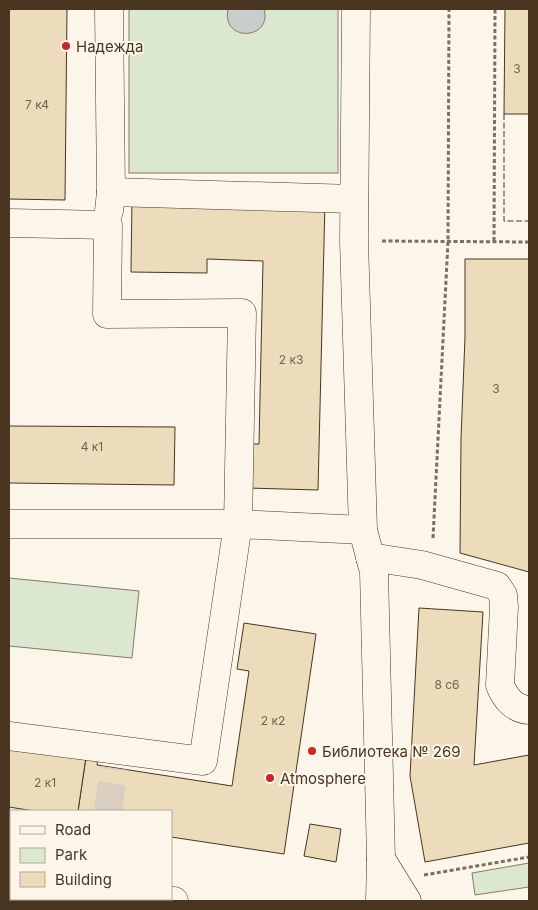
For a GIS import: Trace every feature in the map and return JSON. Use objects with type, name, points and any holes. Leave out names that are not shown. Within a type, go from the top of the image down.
[{"type":"street","points":[[9,736],[116,759],[203,762],[238,524],[242,312],[107,314],[108,225],[111,192],[109,9]]},
{"type":"street","points":[[356,9],[354,241],[364,530],[374,572],[391,886]]},
{"type":"street","points":[[111,192],[354,199]]},
{"type":"street","points":[[9,223],[108,225]]},
{"type":"street","points":[[9,524],[238,524],[364,530]]},
{"type":"street","points":[[370,557],[422,565],[497,586],[504,595],[500,685],[504,695],[512,704],[529,710]]},
{"type":"street","points":[[134,900],[174,901]]},
{"type":"path","points":[[433,538],[448,241],[449,9]]},
{"type":"path","points":[[494,241],[495,9]]},
{"type":"path","points":[[354,241],[529,242]]},
{"type":"path","points":[[391,886],[529,857]]},
{"type":"green space","points":[[129,9],[338,9],[338,173],[129,173]]},
{"type":"green space","points":[[9,578],[139,591],[132,658],[9,646]]},
{"type":"green space","points":[[529,863],[529,887],[475,895],[472,873]]},
{"type":"shaded area","points":[[228,9],[264,9],[265,19],[261,27],[255,32],[239,32],[232,28],[228,20]]},
{"type":"building","points":[[9,9],[67,9],[65,200],[9,199]]},
{"type":"building","points":[[505,9],[529,9],[529,114],[504,114]]},
{"type":"building","points":[[132,198],[325,202],[318,490],[247,488],[248,444],[259,444],[263,261],[207,259],[207,273],[131,272]]},
{"type":"building","points":[[465,259],[529,259],[529,572],[460,553]]},
{"type":"building","points":[[9,426],[175,427],[174,485],[9,483]]},
{"type":"building","points":[[419,608],[483,612],[474,765],[529,755],[529,843],[425,862],[410,776]]},
{"type":"building","points":[[244,623],[316,634],[284,854],[172,837],[172,810],[78,810],[86,757],[98,759],[97,765],[232,786],[249,671],[237,669]]},
{"type":"building","points":[[9,746],[86,757],[78,810],[28,810],[9,807]]},
{"type":"building","points":[[310,824],[341,829],[336,862],[304,856]]},
{"type":"tunnel","points":[[108,810],[114,768]]},
{"type":"fence","points":[[504,114],[504,221],[529,221]]},
{"type":"place","name":"Надежда","points":[[66,46]]},
{"type":"place","name":"Библиотека № 269","points":[[312,751]]},
{"type":"place","name":"Atmosphere","points":[[270,778]]}]
